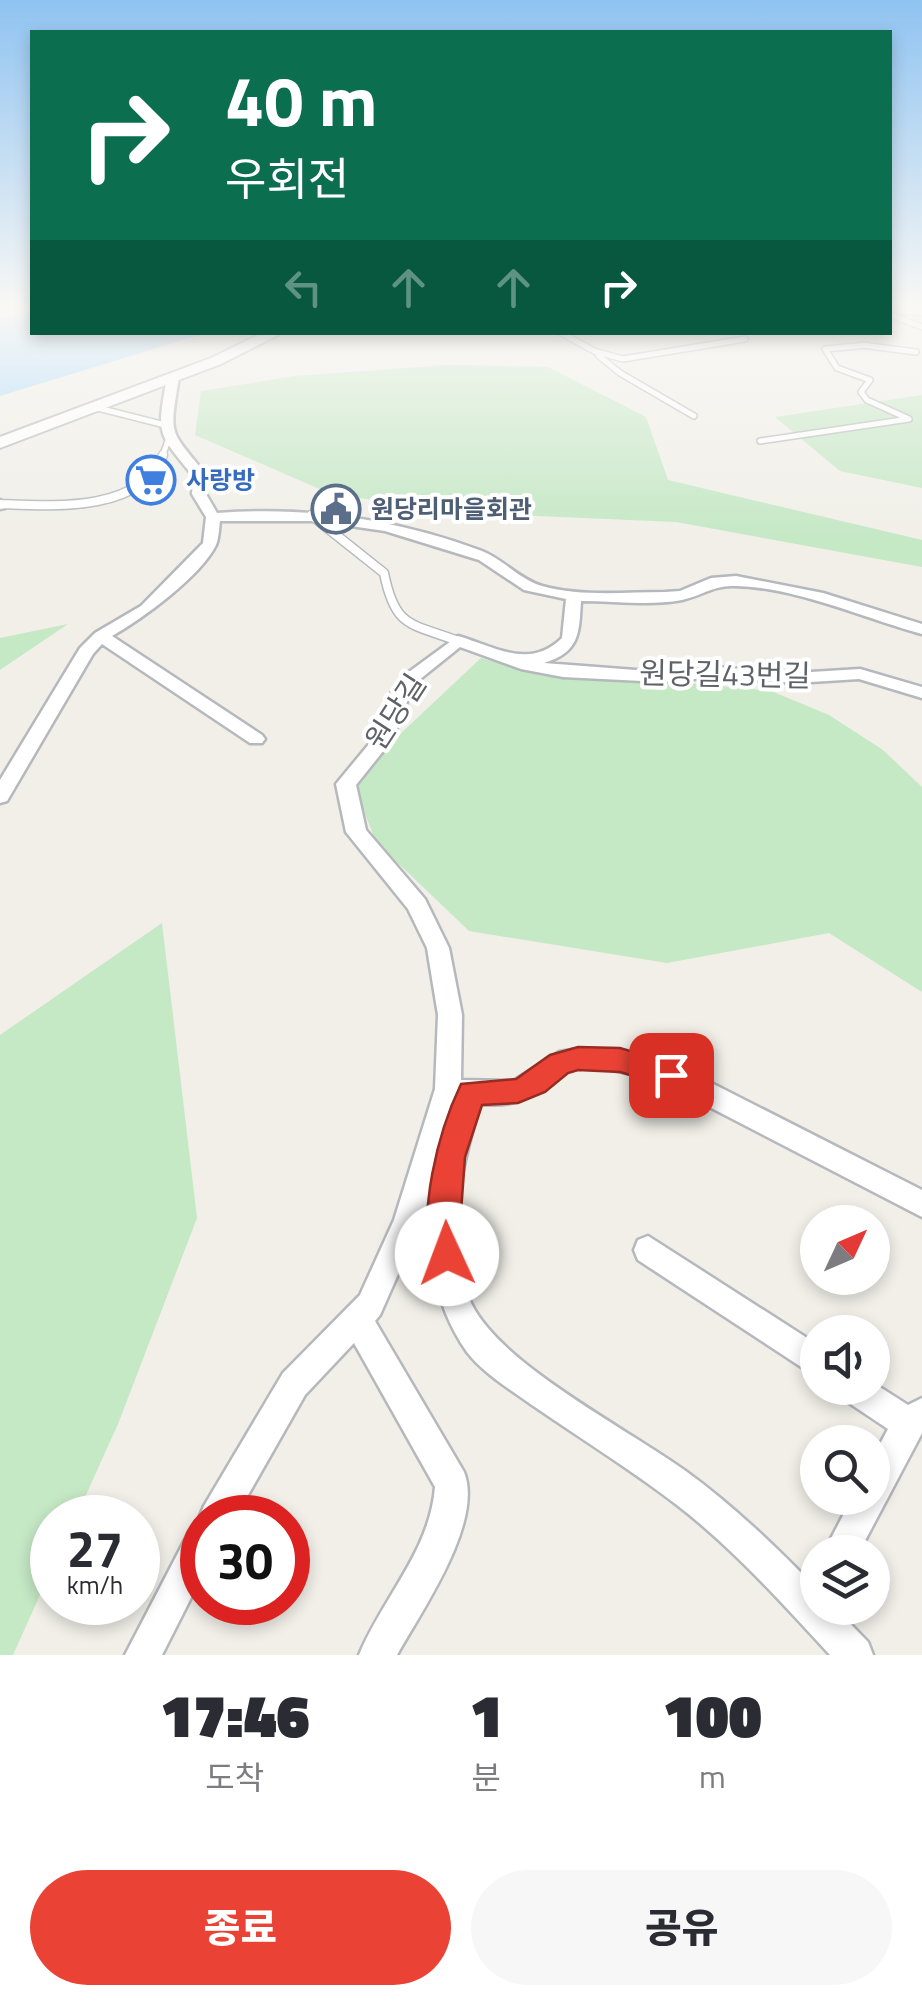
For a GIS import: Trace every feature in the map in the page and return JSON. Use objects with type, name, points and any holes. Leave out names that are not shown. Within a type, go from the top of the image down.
[{"type":"main road","points":[[0,443],[157,383]]},
{"type":"street","points":[[0,796],[86,652],[101,636],[146,608],[210,543],[213,517],[199,494],[200,476],[167,432],[173,383]]},
{"type":"street","points":[[213,517],[270,512],[310,514],[404,532],[492,560],[532,588],[574,596],[665,597],[684,595],[711,583],[736,581],[818,596],[922,629]]},
{"type":"street","points":[[458,641],[525,664],[560,651],[570,638],[574,596]]},
{"type":"street","points":[[101,636],[256,739]]},
{"type":"street","name":"원당길","points":[[229,1495],[280,1404],[308,1368],[358,1321],[382,1282],[459,1091],[450,1014],[431,927],[365,847],[356,832],[346,795],[350,775],[384,740],[399,695],[408,681],[458,641]]},
{"type":"street","name":"원당길43번길","points":[[525,664],[563,672],[662,676],[716,672],[795,678],[860,674],[922,693]]},
{"type":"street","points":[[800,1591],[690,1496],[506,1368],[478,1342],[462,1316],[450,1282],[444,1226],[459,1091],[518,1091],[534,1084],[560,1063],[578,1058],[633,1063],[671,1075],[922,1204]]},
{"type":"street","points":[[648,1250],[800,1351]]},
{"type":"street","points":[[358,1321],[452,1484],[453,1504],[444,1531],[377,1655]]},
{"type":"street","points":[[887,1405],[915,1419],[890,1462]]},
{"type":"street","points":[[142,1655],[180,1583]]},
{"type":"street","points":[[831,1625],[855,1655]]},
{"type":"lane","points":[[638,383],[694,416]]},
{"type":"lane","points":[[760,441],[908,419],[866,400],[861,392],[868,383]]},
{"type":"lane","points":[[0,504],[82,501],[140,485],[156,470],[167,432],[94,407]]},
{"type":"lane","points":[[310,514],[384,574],[394,612],[402,620],[458,641]]},
{"type":"green space","points":[[250,383],[580,383],[646,417],[668,480],[922,540],[922,567],[676,522],[466,513],[331,494],[195,435],[201,391]]},
{"type":"green space","points":[[922,395],[922,488],[840,471],[775,417]]},
{"type":"green space","points":[[68,624],[0,670],[0,638]]},
{"type":"green space","points":[[481,658],[543,676],[638,678],[771,691],[829,715],[883,750],[922,787],[922,992],[829,933],[667,963],[469,931],[376,842],[355,788],[364,768]]},
{"type":"green space","points":[[162,923],[197,1218],[118,1424],[86,1495],[30,1495],[30,1617],[13,1655],[0,1655],[0,1035]]},
{"type":"water","points":[[0,383],[42,383],[0,396]]},
{"type":"place","name":"사랑방","points":[[151,480]]},
{"type":"place","name":"원당리마을회관","points":[[336,509]]},
{"type":"route","points":[[447,1254],[444,1226],[450,1157],[471,1093],[518,1091],[534,1084],[560,1063],[578,1058],[620,1060],[671,1075]]}]
